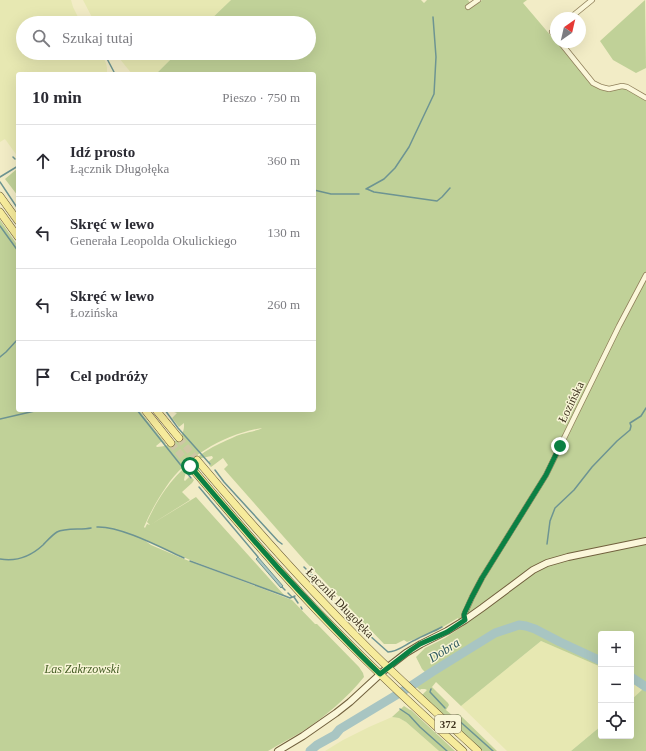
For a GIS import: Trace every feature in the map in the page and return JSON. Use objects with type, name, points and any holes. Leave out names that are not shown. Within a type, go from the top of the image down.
[{"type":"main road","points":[[0,196],[16,218]]},
{"type":"main road","points":[[0,212],[16,234]]},
{"type":"main road","points":[[147,412],[171,443]]},
{"type":"main road","points":[[158,412],[179,438]]},
{"type":"main road","name":"Łącznik Długołęka","points":[[197,460],[251,523],[340,619],[388,668],[478,751]]},
{"type":"main road","name":"Łącznik Długołęka","points":[[190,466],[244,530],[355,650],[463,751]]},
{"type":"street","points":[[468,7],[478,0]]},
{"type":"street","points":[[577,12],[592,0]]},
{"type":"street","points":[[565,48],[593,83],[609,89],[622,86],[646,98]]},
{"type":"street","name":"Łozińska","points":[[465,620],[464,615],[472,597],[546,475],[619,326],[646,275]]},
{"type":"street","points":[[278,751],[336,713],[380,674],[411,650],[420,644],[447,632],[533,570],[547,563],[568,557],[646,542]]},
{"type":"green space","points":[[0,0],[71,0],[78,16],[16,16],[16,60],[104,60],[107,72],[16,72],[16,154],[5,139],[0,142]]},
{"type":"green space","points":[[83,0],[231,0],[214,16],[91,16]]},
{"type":"green space","name":"Las Zakrzowski","points":[[231,0],[421,0],[424,3],[427,0],[468,0],[473,7],[482,0],[527,0],[523,3],[550,35],[550,48],[561,48],[598,88],[606,91],[627,89],[646,100],[646,751],[571,751],[598,728],[598,739],[634,739],[634,697],[643,689],[634,684],[634,631],[598,631],[598,666],[541,641],[461,706],[436,682],[432,687],[448,703],[449,705],[446,710],[453,716],[459,714],[497,751],[483,751],[422,695],[427,690],[420,690],[414,685],[428,675],[422,669],[416,657],[425,648],[445,638],[463,626],[458,618],[436,631],[407,642],[404,640],[396,644],[384,644],[305,561],[224,469],[228,465],[223,458],[211,467],[209,465],[211,464],[208,462],[213,458],[212,456],[201,458],[193,462],[188,469],[184,480],[185,481],[189,477],[194,480],[182,492],[190,500],[150,525],[196,497],[285,596],[190,560],[143,539],[151,545],[184,559],[292,600],[359,667],[364,677],[336,706],[320,719],[303,731],[268,751],[0,751],[0,220],[16,243],[16,412],[141,412],[166,444],[165,445],[162,441],[156,446],[157,447],[167,445],[176,441],[182,434],[184,423],[179,427],[172,418],[177,413],[174,412],[316,412],[316,72],[158,72],[170,60],[316,60],[316,16],[214,16]],"holes":[[[262,428],[239,435],[221,443],[197,457],[177,476],[162,494],[147,522],[150,525],[147,524],[145,528],[144,527],[154,507],[163,492],[175,476],[196,456],[234,435]]]},
{"type":"green space","points":[[645,0],[646,68],[636,73],[613,60],[600,41]]},
{"type":"green space","points":[[121,60],[170,60],[158,72],[130,72]]},
{"type":"green space","points":[[16,170],[16,193],[5,179]]},
{"type":"green space","points":[[541,641],[598,666],[598,728],[571,751],[507,751],[461,706]]},
{"type":"green space","points":[[634,684],[644,689],[634,697]]},
{"type":"green space","points":[[404,706],[411,710],[455,751],[439,751],[406,722],[399,718],[392,717]]},
{"type":"green space","points":[[392,717],[399,718],[406,722],[439,751],[325,751],[343,740]]},
{"type":"water","points":[[258,557],[283,586],[281,588],[256,559]]},
{"type":"waterway","points":[[366,189],[384,179],[395,168],[409,147],[434,94],[436,57],[433,17]]},
{"type":"waterway","points":[[108,60],[114,72]]},
{"type":"waterway","points":[[0,177],[16,167]]},
{"type":"waterway","points":[[0,182],[16,206]]},
{"type":"waterway","points":[[367,189],[374,192],[437,201],[450,188]]},
{"type":"waterway","points":[[316,190],[331,194],[359,194]]},
{"type":"waterway","points":[[0,226],[16,248]]},
{"type":"waterway","points":[[0,357],[16,341]]},
{"type":"waterway","points":[[547,544],[550,521],[555,508],[574,490],[592,467],[630,430],[630,423],[641,416],[646,408]]},
{"type":"waterway","points":[[0,419],[30,412]]},
{"type":"waterway","points":[[139,412],[191,478]]},
{"type":"waterway","points":[[166,412],[178,428],[210,464]]},
{"type":"waterway","points":[[215,470],[224,482],[282,544]]},
{"type":"waterway","points":[[199,487],[258,557]]},
{"type":"waterway","points":[[97,527],[118,530],[184,558]]},
{"type":"waterway","points":[[0,559],[12,560],[23,558],[33,553],[57,532],[91,528]]},
{"type":"waterway","points":[[190,561],[290,598],[295,596]]},
{"type":"waterway","points":[[309,572],[320,583]]},
{"type":"waterway","points":[[282,587],[285,590]]},
{"type":"waterway","points":[[288,593],[292,597]]},
{"type":"waterway","points":[[294,597],[298,603]]},
{"type":"waterway","points":[[337,602],[359,626],[388,652],[399,649],[442,627]]},
{"type":"waterway","name":"Dobra","points":[[310,751],[317,745],[335,735],[340,729],[495,633],[519,625],[535,629],[598,660]]},
{"type":"waterway","name":"Dobra","points":[[634,679],[646,687]]},
{"type":"waterway","points":[[431,689],[430,692],[445,708]]},
{"type":"waterway","points":[[400,709],[409,715],[447,751]]},
{"type":"waterway","points":[[455,717],[493,751]]},
{"type":"tunnel","points":[[179,438],[197,460]]},
{"type":"tunnel","points":[[171,443],[190,466]]},
{"type":"route","points":[[190,466],[319,613],[380,674],[420,644],[447,632],[465,620],[465,612],[482,578],[546,475],[560,446]]}]
